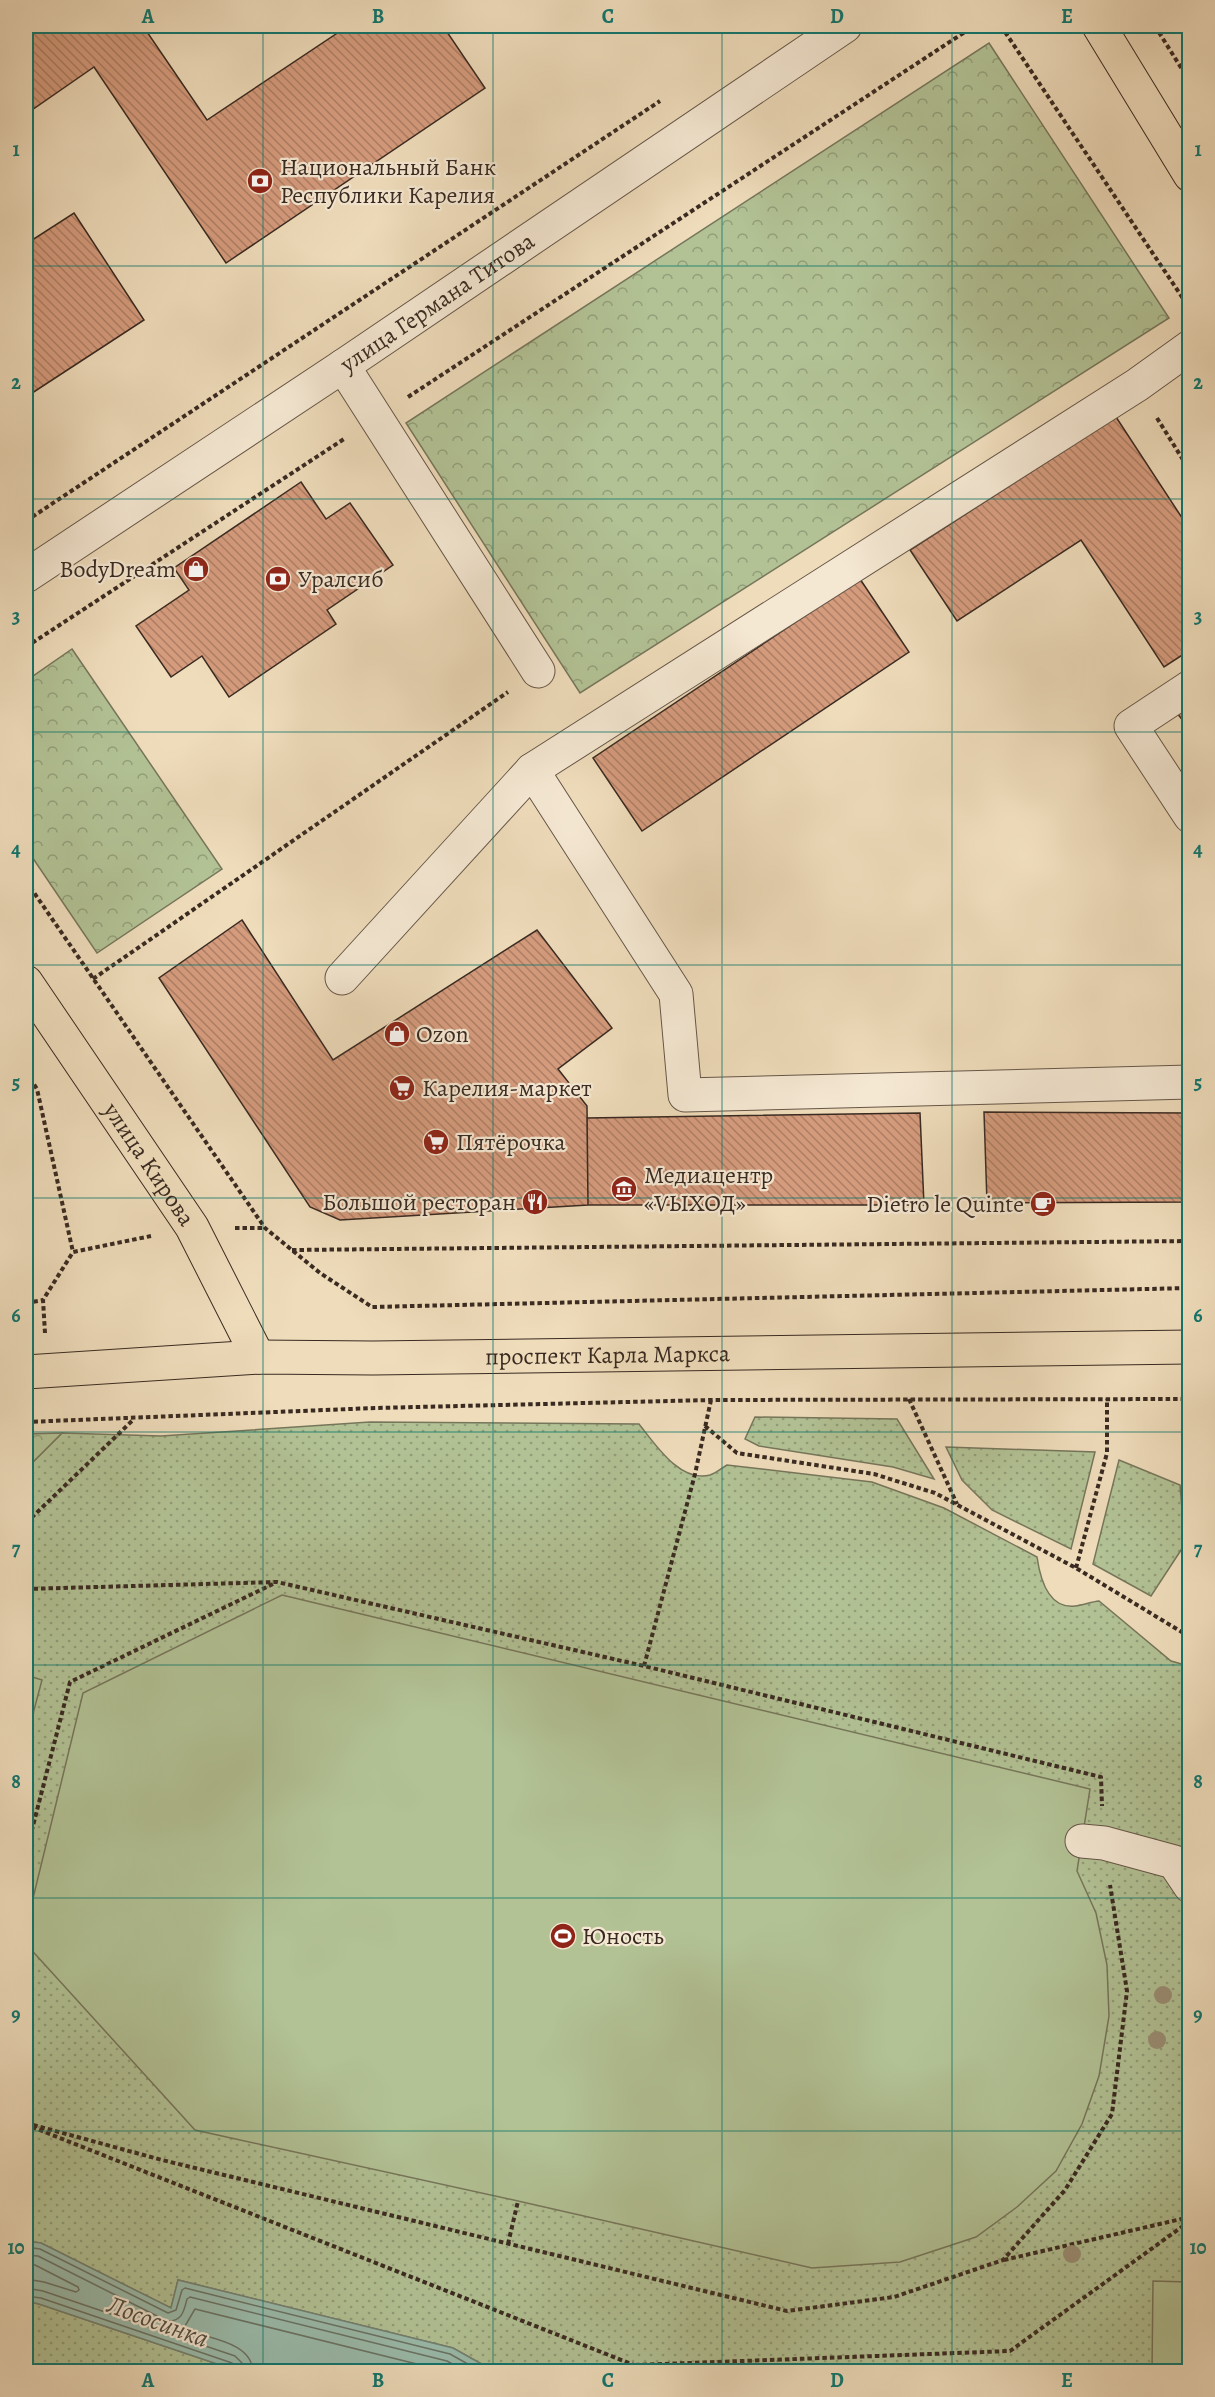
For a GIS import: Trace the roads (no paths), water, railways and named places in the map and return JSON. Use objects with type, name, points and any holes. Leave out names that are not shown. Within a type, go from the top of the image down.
[{"type":"main road","points":[[1099,26],[1190,175]]},
{"type":"main road","name":"улица Кирова","points":[[26,982],[192,1227],[258,1357]]},
{"type":"main road","name":"проспект Карла Маркса","points":[[26,1372],[258,1357],[373,1358],[1190,1347]]},
{"type":"street","name":"улица Германа Титова","points":[[26,576],[343,366],[845,26]]},
{"type":"street","points":[[342,978],[532,770],[1137,385],[1190,347]]},
{"type":"street","points":[[343,366],[538,671]]},
{"type":"street","points":[[1190,687],[1131,726],[1190,816]]},
{"type":"street","points":[[532,770],[676,994],[685,1095],[1190,1082]]},
{"type":"street","points":[[1093,1842],[1174,1862],[1190,1886]]},
{"type":"water","name":"Лососинка","points":[[26,2241],[41,2243],[171,2308],[178,2280],[453,2348],[494,2371],[238,2371],[26,2301]]},
{"type":"place","name":"Национальный Банк Республики Карелия","points":[[260,181]]},
{"type":"place","name":"BodyDream","points":[[196,569]]},
{"type":"place","name":"Уралсиб","points":[[278,579]]},
{"type":"place","name":"Ozon","points":[[397,1034]]},
{"type":"place","name":"Карелия-маркет","points":[[402,1088]]},
{"type":"place","name":"Пятёрочка","points":[[436,1142]]},
{"type":"place","name":"Медиацентр «ѴЫХОД»","points":[[624,1189]]},
{"type":"place","name":"Большой ресторан","points":[[535,1202]]},
{"type":"place","name":"Dietro le Quinte","points":[[1043,1204]]},
{"type":"place","name":"Юность","points":[[563,1936]]}]
